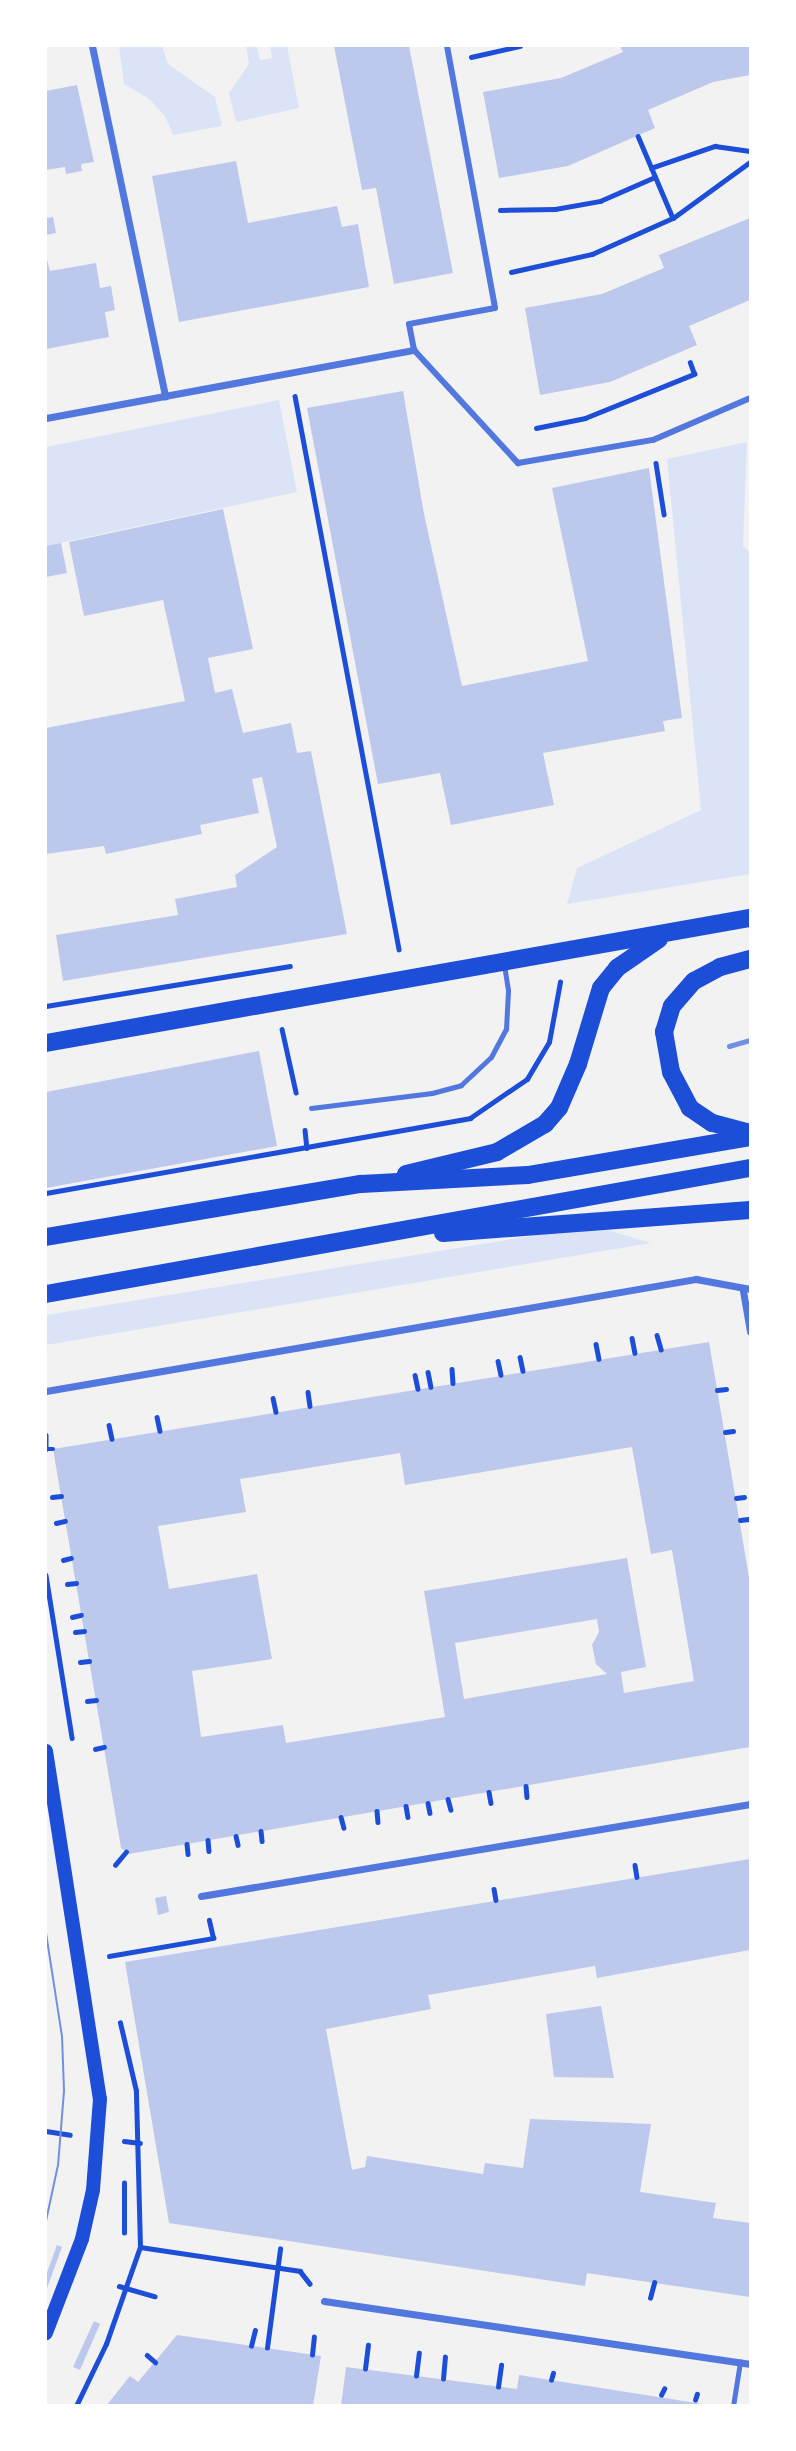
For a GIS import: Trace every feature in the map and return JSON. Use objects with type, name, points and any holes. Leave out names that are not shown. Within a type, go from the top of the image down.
[{"type":"main road","points":[[46,1043],[751,918]]},
{"type":"main road","points":[[46,1237],[361,1184],[497,1152],[545,1124],[559,1108],[578,1065],[601,988],[617,968],[664,934]]},
{"type":"main road","points":[[751,959],[720,967],[694,981],[672,1006],[664,1032],[673,1079],[691,1108],[712,1124],[751,1135]]},
{"type":"main road","points":[[361,1184],[528,1175],[751,1135]]},
{"type":"main road","points":[[46,1293],[751,1168]]},
{"type":"main road","points":[[329,1244],[583,1220],[751,1210]]},
{"type":"main road","points":[[46,1751],[100,2099],[93,2190],[82,2239],[46,2333]]},
{"type":"street","points":[[92,46],[165,396]]},
{"type":"street","points":[[447,46],[495,308],[409,324],[414,350],[518,463],[653,440],[751,398]]},
{"type":"street","points":[[46,418],[414,350]]},
{"type":"street","points":[[46,1391],[696,1279],[747,1290],[751,1331]]},
{"type":"street","points":[[201,1896],[751,1804]]},
{"type":"street","points":[[324,2301],[751,2364]]},
{"type":"lane","points":[[312,1108],[432,1093],[461,1085],[491,1057],[506,1029],[509,990],[504,963]]},
{"type":"lane","points":[[733,2406],[740,2362]]},
{"type":"path","points":[[473,56],[520,46]]},
{"type":"path","points":[[638,136],[673,218]]},
{"type":"path","points":[[651,168],[715,146],[751,151]]},
{"type":"path","points":[[508,273],[592,254],[673,218],[751,162]]},
{"type":"path","points":[[497,210],[555,209],[600,201],[655,177]]},
{"type":"path","points":[[536,428],[584,418],[694,374],[690,363]]},
{"type":"path","points":[[291,372],[399,949]]},
{"type":"path","points":[[653,440],[664,514]]},
{"type":"path","points":[[282,1028],[292,1071]]},
{"type":"path","points":[[305,1133],[307,1148]]},
{"type":"path","points":[[657,1335],[661,1349]]},
{"type":"path","points":[[632,1338],[635,1353]]},
{"type":"path","points":[[596,1344],[599,1359]]},
{"type":"path","points":[[520,1357],[523,1371]]},
{"type":"path","points":[[498,1361],[501,1375]]},
{"type":"path","points":[[452,1368],[453,1383]]},
{"type":"path","points":[[428,1372],[431,1387]]},
{"type":"path","points":[[415,1375],[418,1389]]},
{"type":"path","points":[[717,1390],[726,1389]]},
{"type":"path","points":[[308,1392],[310,1406]]},
{"type":"path","points":[[273,1398],[276,1412]]},
{"type":"path","points":[[157,1417],[160,1431]]},
{"type":"path","points":[[109,1425],[112,1439]]},
{"type":"path","points":[[725,1432],[733,1431]]},
{"type":"path","points":[[47,1434],[46,1449],[53,1449]]},
{"type":"path","points":[[52,1497],[61,1496]]},
{"type":"path","points":[[736,1497],[744,1497]]},
{"type":"path","points":[[740,1520],[748,1519]]},
{"type":"path","points":[[56,1522],[65,1521]]},
{"type":"path","points":[[63,1560],[71,1558]]},
{"type":"path","points":[[67,1584],[76,1583]]},
{"type":"path","points":[[72,1616],[81,1615]]},
{"type":"path","points":[[75,1632],[84,1631]]},
{"type":"path","points":[[80,1662],[89,1661]]},
{"type":"path","points":[[87,1702],[96,1700]]},
{"type":"path","points":[[95,1749],[104,1747]]},
{"type":"path","points":[[526,1786],[527,1797]]},
{"type":"path","points":[[489,1792],[491,1803]]},
{"type":"path","points":[[448,1799],[451,1810]]},
{"type":"path","points":[[428,1803],[430,1813]]},
{"type":"path","points":[[406,1806],[408,1817]]},
{"type":"path","points":[[377,1811],[378,1822]]},
{"type":"path","points":[[341,1817],[344,1828]]},
{"type":"path","points":[[261,1831],[262,1841]]},
{"type":"path","points":[[236,1836],[238,1845]]},
{"type":"path","points":[[208,1840],[209,1851]]},
{"type":"path","points":[[187,1844],[188,1854]]},
{"type":"path","points":[[115,1866],[126,1852]]},
{"type":"path","points":[[635,1865],[638,1877]]},
{"type":"path","points":[[494,1889],[496,1900]]},
{"type":"path","points":[[108,1956],[213,1938]]},
{"type":"path","points":[[124,2175],[124,2233]]},
{"type":"path","points":[[140,2247],[300,2271],[324,2301]]},
{"type":"path","points":[[267,2348],[280,2249]]},
{"type":"path","points":[[650,2298],[654,2283]]},
{"type":"path","points":[[119,2286],[155,2296]]},
{"type":"path","points":[[251,2346],[255,2330]]},
{"type":"path","points":[[312,2354],[314,2337]]},
{"type":"path","points":[[365,2369],[368,2345]]},
{"type":"path","points":[[416,2376],[419,2353]]},
{"type":"path","points":[[147,2355],[155,2362]]},
{"type":"path","points":[[443,2379],[445,2357]]},
{"type":"path","points":[[498,2387],[501,2365]]},
{"type":"path","points":[[551,2380],[553,2373]]},
{"type":"path","points":[[661,2395],[664,2389]]},
{"type":"shaded area","points":[[119,46],[162,46],[168,64],[215,97],[222,126],[173,135],[165,116],[149,99],[124,84]]},
{"type":"shaded area","points":[[246,46],[257,46],[260,60],[272,58],[270,46],[287,46],[299,108],[236,122],[229,93],[249,64]]},
{"type":"shaded area","points":[[279,400],[297,492],[46,546],[46,447]]},
{"type":"shaded area","points":[[747,442],[743,546],[750,553],[750,874],[567,904],[577,868],[701,810],[667,459]]},
{"type":"shaded area","points":[[604,1229],[651,1243],[46,1345],[46,1315],[568,1230]]},
{"type":"building","points":[[334,46],[409,46],[453,273],[394,284],[376,188],[362,190]]},
{"type":"building","points":[[620,46],[750,46],[750,75],[713,82],[648,110],[655,128],[568,166],[499,178],[483,92],[561,78],[623,52]]},
{"type":"building","points":[[77,85],[94,162],[81,164],[82,171],[66,174],[65,167],[46,170],[46,91]]},
{"type":"building","points":[[236,161],[248,223],[337,206],[342,227],[358,224],[369,287],[179,322],[152,176]]},
{"type":"building","points":[[53,217],[56,233],[46,235],[46,218]]},
{"type":"building","points":[[750,218],[750,300],[689,326],[697,345],[610,382],[540,395],[525,308],[602,294],[664,268],[659,255]]},
{"type":"building","points":[[46,256],[50,271],[96,263],[100,288],[111,286],[115,310],[105,312],[109,337],[46,349]]},
{"type":"building","points":[[403,391],[424,514],[462,686],[588,661],[552,488],[649,468],[682,718],[663,721],[665,731],[543,753],[554,805],[451,825],[440,773],[378,784],[307,408]]},
{"type":"building","points":[[223,509],[253,649],[208,658],[215,693],[232,689],[243,733],[291,723],[297,753],[311,751],[347,934],[63,981],[56,935],[178,915],[175,899],[237,887],[235,875],[277,847],[262,777],[252,779],[259,813],[200,825],[202,834],[106,854],[104,846],[46,854],[46,728],[185,701],[163,600],[84,616],[69,542]]},
{"type":"building","points":[[61,543],[67,573],[46,577],[46,546]]},
{"type":"building","points":[[259,1051],[277,1146],[46,1188],[46,1092]]},
{"type":"building","points":[[709,1342],[750,1583],[750,1747],[129,1854],[121,1848],[53,1449]],"holes":[[[632,1447],[651,1554],[672,1550],[694,1681],[624,1693],[621,1672],[646,1667],[627,1558],[424,1591],[445,1717],[286,1743],[283,1725],[201,1737],[192,1671],[272,1659],[257,1574],[169,1589],[158,1526],[246,1512],[240,1479],[400,1453],[405,1485]],[[597,1619],[599,1632],[592,1645],[596,1664],[607,1674],[464,1699],[455,1643]]]},
{"type":"building","points":[[750,1859],[750,1950],[597,1978],[595,1966],[428,1995],[431,2009],[326,2029],[352,2170],[365,2167],[367,2156],[483,2174],[485,2163],[523,2168],[530,2119],[651,2124],[640,2192],[716,2203],[713,2218],[750,2223],[750,2297],[587,2273],[585,2286],[169,2223],[125,1962]]},
{"type":"building","points":[[166,1896],[169,1912],[158,1915],[155,1898]]},
{"type":"building","points":[[601,2006],[614,2078],[554,2077],[546,2014]]},
{"type":"building","points":[[57,2245],[62,2247],[46,2291],[46,2275]]},
{"type":"building","points":[[94,2321],[100,2324],[80,2370],[73,2367]]},
{"type":"building","points":[[177,2335],[321,2356],[313,2406],[106,2406],[130,2376],[138,2382]]},
{"type":"building","points":[[346,2367],[517,2389],[519,2375],[715,2406],[341,2406]]},
{"type":"tram line","points":[[46,1933],[62,2036],[64,2091],[58,2165],[46,2221]]},
{"type":"tram line","points":[[46,2063],[46,2106]]},
{"type":"railway","points":[[729,1046],[750,1040]]}]
